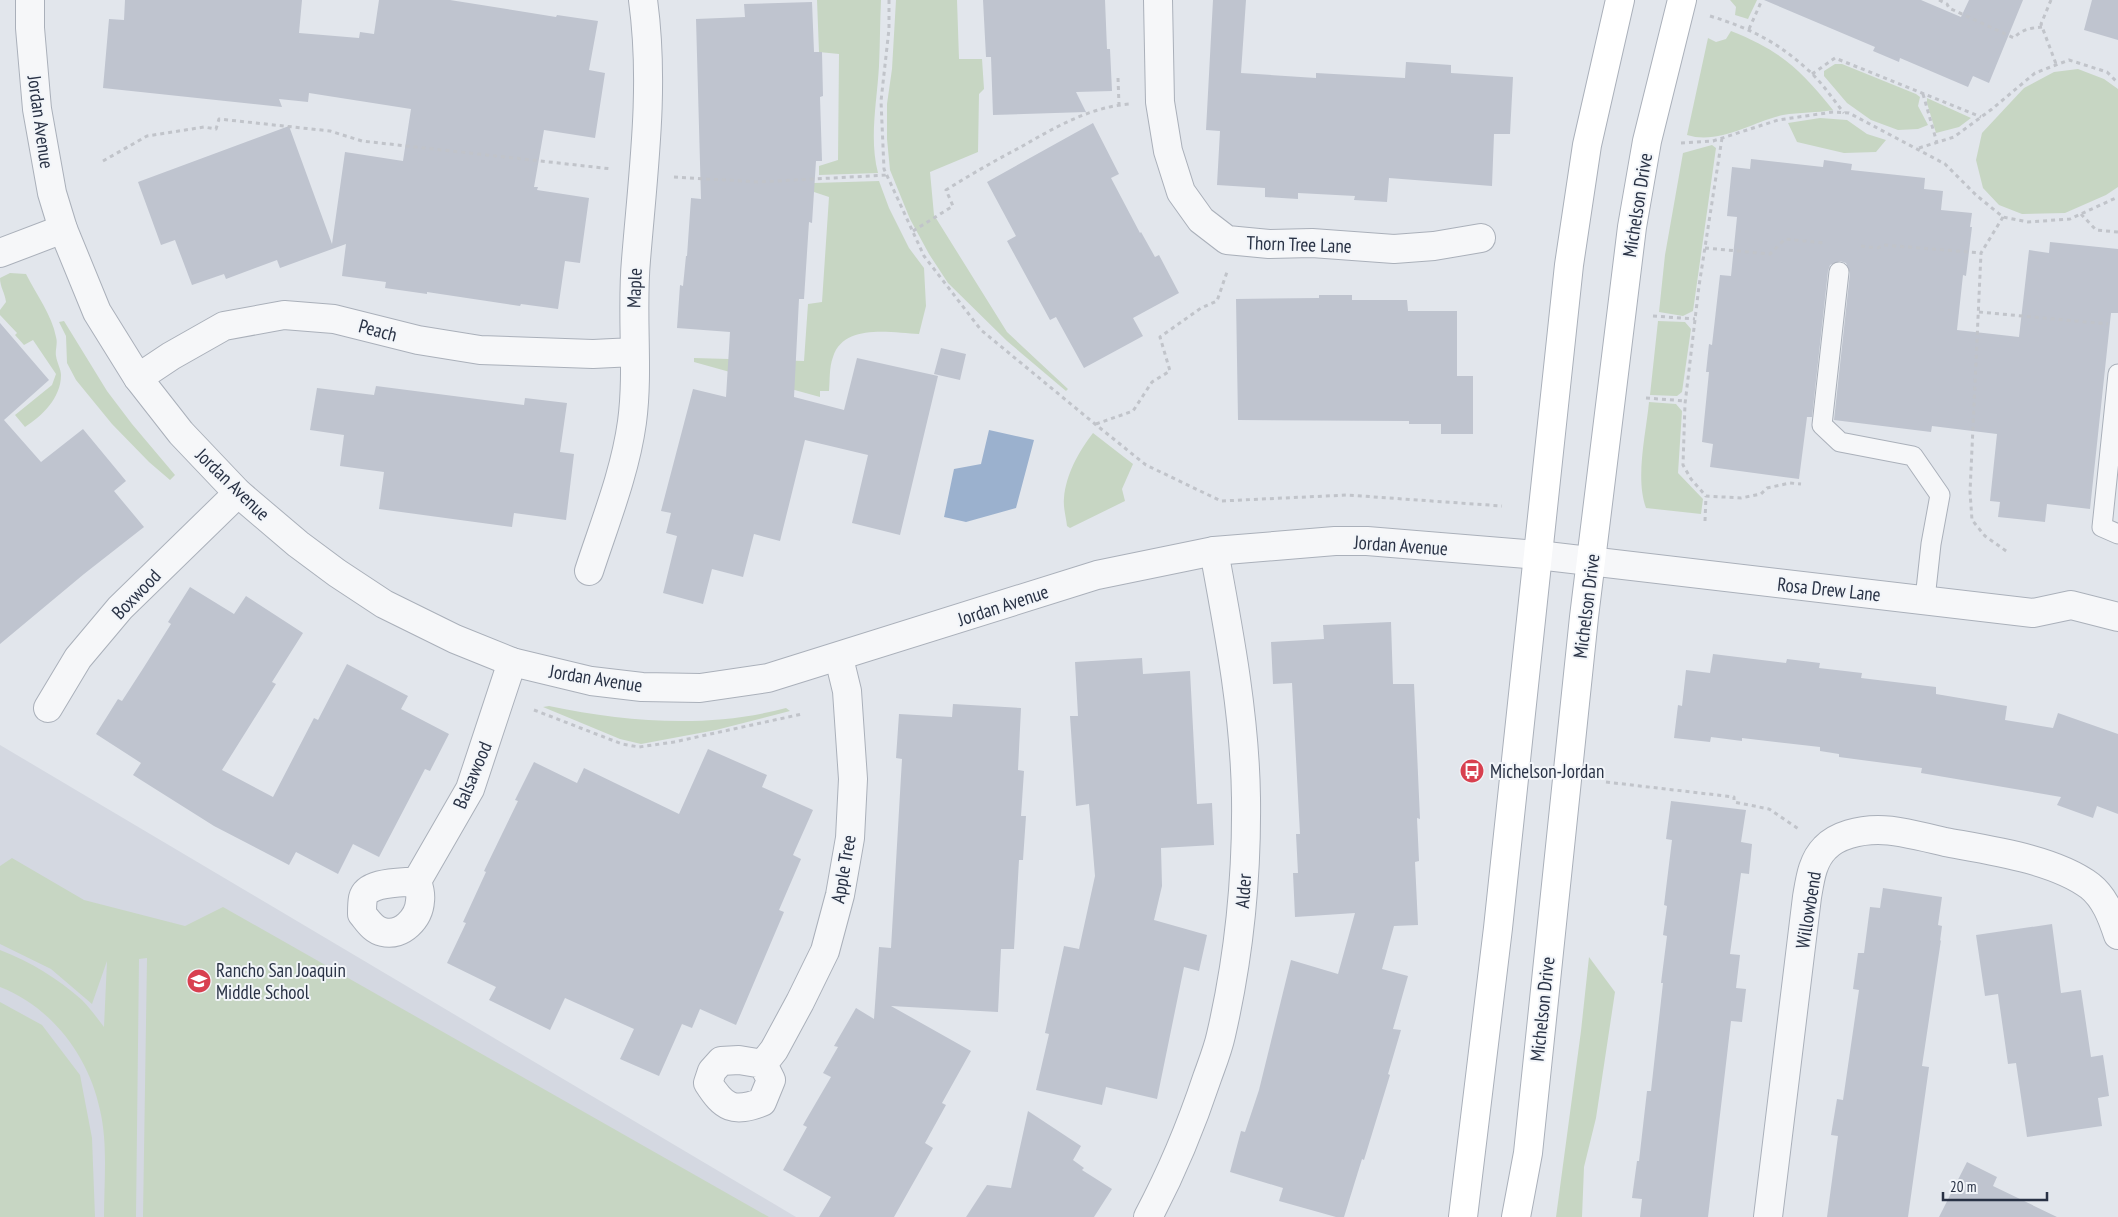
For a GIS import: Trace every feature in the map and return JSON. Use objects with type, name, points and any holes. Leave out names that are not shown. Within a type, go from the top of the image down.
[{"type":"main road","points":[[1463,1217],[1496,947],[1569,265],[1587,145],[1620,0]]},
{"type":"main road","name":"Michelson Drive","points":[[1516,1217],[1528,1153],[1558,852],[1591,561],[1634,217],[1649,132],[1682,0]]},
{"type":"street","name":"Jordan Avenue","points":[[30,0],[30,28],[37,109],[50,184],[63,229],[97,312],[138,378],[181,433],[238,493],[298,544],[384,604],[455,639],[512,662],[591,681],[642,687],[700,688],[768,678],[838,658],[1097,575],[1214,551],[1335,541],[1367,541],[1538,555]]},
{"type":"street","name":"Maple","points":[[589,571],[626,460],[635,394],[634,276],[648,120],[648,59],[643,0]]},
{"type":"street","name":"Thorn Tree Lane","points":[[1158,0],[1160,102],[1168,151],[1181,192],[1202,220],[1227,240],[1269,244],[1312,243],[1394,249],[1434,246],[1481,238]]},
{"type":"street","points":[[0,253],[63,229]]},
{"type":"street","name":"Peach","points":[[138,378],[171,356],[224,326],[284,315],[334,319],[418,340],[480,350],[593,354],[634,352]]},
{"type":"street","name":"Boxwood","points":[[48,708],[78,658],[120,608],[238,493]]},
{"type":"street","name":"Alder","points":[[1148,1217],[1166,1183],[1196,1111],[1221,1036],[1241,924],[1246,860],[1246,796],[1239,709],[1214,551]]},
{"type":"street","name":"Rosa Drew Lane","points":[[1538,555],[2033,613],[2071,605],[2118,617]]},
{"type":"street","name":"Apple Tree","points":[[763,1064],[774,1050],[825,951],[840,895],[850,838],[853,779],[847,691],[838,658]]},
{"type":"street","name":"Balsawood","points":[[417,881],[470,789],[512,662]]},
{"type":"street","name":"Willowbend","points":[[1768,1217],[1807,897],[1812,868],[1825,848],[1844,835],[1878,830],[2010,855],[2062,871],[2091,887],[2109,909],[2118,935]]},
{"type":"lane","points":[[1839,272],[1822,426],[1840,442],[1913,456],[1940,495],[1931,544],[1925,599]]},
{"type":"lane","points":[[2118,374],[2102,527],[2118,534]]},
{"type":"path","points":[[889,0],[889,29],[880,101],[884,169],[924,256],[981,330],[1146,465],[1222,501],[1347,495],[1502,506]]},
{"type":"path","points":[[1749,30],[1762,0]]},
{"type":"path","points":[[1940,0],[1947,4],[1948,8],[2014,38],[2019,32],[2042,27]]},
{"type":"path","points":[[2051,0],[2041,24],[2056,64]]},
{"type":"path","points":[[1710,16],[1749,30],[1771,41],[1812,74],[1844,113]]},
{"type":"path","points":[[1812,74],[1835,58],[1981,117]]},
{"type":"path","points":[[1918,148],[1954,137],[2035,73],[2056,64],[2069,60],[2107,72],[2118,83]]},
{"type":"path","points":[[1118,78],[1119,105]]},
{"type":"path","points":[[2112,78],[2118,79]]},
{"type":"path","points":[[1923,94],[1937,143]]},
{"type":"path","points":[[913,232],[953,206],[946,190],[1070,119],[1119,105],[1160,102]]},
{"type":"path","points":[[1681,143],[1713,141],[1778,120],[1833,112],[1849,113],[1945,164],[1976,195],[2003,217],[2028,222],[2070,219],[2118,197]]},
{"type":"path","points":[[103,161],[147,136],[204,127],[216,129],[220,119],[330,131],[362,141],[621,170]]},
{"type":"path","points":[[1705,521],[1706,496],[1691,479],[1684,465],[1686,401],[1695,319],[1722,138]]},
{"type":"path","points":[[672,177],[758,182],[888,175]]},
{"type":"path","points":[[2081,214],[2096,230],[2118,232]]},
{"type":"path","points":[[2003,217],[1982,253],[1970,492],[1972,520],[1984,536],[2009,553]]},
{"type":"path","points":[[1705,248],[1770,254],[1785,239],[1824,244]]},
{"type":"path","points":[[1861,246],[1878,248],[1884,245],[1982,253]]},
{"type":"path","points":[[1095,424],[1134,411],[1152,382],[1170,371],[1160,336],[1201,308],[1216,301],[1229,267]]},
{"type":"path","points":[[1979,312],[2108,324]]},
{"type":"path","points":[[1653,316],[1695,319]]},
{"type":"path","points":[[1646,398],[1686,401]]},
{"type":"path","points":[[1706,496],[1741,498],[1760,494],[1767,488],[1790,483],[1801,484]]},
{"type":"path","points":[[534,710],[622,744],[639,747],[674,742],[802,714]]},
{"type":"path","points":[[1606,782],[1734,796],[1734,802],[1769,809],[1825,848]]},
{"type":"shaded area","name":"Rancho San Joaquin Middle School","points":[[0,745],[796,1217],[0,1217]]},
{"type":"green space","points":[[817,0],[881,0],[879,66],[874,120],[874,147],[878,173],[819,175],[819,166],[838,160],[839,54],[819,52]]},
{"type":"green space","points":[[896,0],[957,0],[959,59],[982,59],[984,89],[979,94],[978,152],[930,172],[934,215],[1007,332],[1068,389],[1066,391],[1007,341],[948,283],[929,254],[910,219],[890,170],[887,139],[887,104],[892,69]]},
{"type":"green space","points":[[1730,0],[1757,0],[1748,19],[1735,15],[1736,7]]},
{"type":"green space","points":[[1731,31],[1777,54],[1810,83],[1833,110],[1783,115],[1723,135],[1699,137],[1687,135],[1708,38],[1716,42],[1726,39]]},
{"type":"green space","points":[[1835,64],[1842,64],[1916,94],[1920,97],[1918,106],[1928,125],[1918,129],[1898,130],[1871,120],[1847,103],[1824,76],[1824,71]]},
{"type":"green space","points":[[2078,69],[2104,79],[2118,89],[2118,187],[2106,195],[2065,213],[2022,214],[1999,205],[1983,188],[1976,160],[1982,133],[2024,88],[2054,72]]},
{"type":"green space","points":[[1927,98],[1971,118],[1959,127],[1936,133]]},
{"type":"green space","points":[[1820,118],[1847,120],[1867,134],[1886,140],[1876,152],[1844,153],[1797,142],[1788,123]]},
{"type":"green space","points":[[1712,145],[1716,148],[1693,311],[1683,316],[1659,312],[1665,255],[1683,153]]},
{"type":"green space","points":[[879,181],[889,208],[909,248],[924,268],[926,306],[919,334],[870,332],[847,339],[839,346],[833,357],[829,391],[820,391],[820,397],[694,362],[694,358],[804,361],[808,304],[822,302],[829,197],[814,192],[814,183]]},
{"type":"green space","points":[[10,273],[26,274],[47,313],[57,339],[56,356],[61,373],[58,391],[54,399],[44,412],[25,427],[15,415],[52,385],[56,374],[33,340],[24,345],[15,335],[17,333],[0,315],[0,310],[6,302],[0,278]]},
{"type":"green space","points":[[64,321],[107,391],[175,475],[170,480],[149,462],[112,424],[76,380],[67,363],[66,336],[59,322]]},
{"type":"green space","points":[[1658,321],[1685,322],[1691,329],[1682,392],[1677,396],[1650,395]]},
{"type":"green space","points":[[1649,402],[1676,404],[1682,411],[1678,473],[1703,499],[1701,514],[1646,508],[1641,483],[1641,470]]},
{"type":"green space","points":[[1093,433],[1133,464],[1122,489],[1125,501],[1070,528],[1067,526],[1064,508],[1067,480],[1074,463]]},
{"type":"green space","points":[[549,706],[608,716],[668,721],[727,719],[757,715],[786,708],[790,711],[716,730],[641,744],[620,739],[543,707]]},
{"type":"green space","name":"Rancho San Joaquin Middle School","points":[[12,858],[84,900],[185,926],[223,907],[769,1217],[143,1217],[147,958],[139,959],[136,1217],[104,1217],[104,1136],[95,1090],[77,1053],[52,1021],[36,1007],[0,987],[0,950],[33,965],[63,985],[82,1000],[104,1027],[107,961],[92,1004],[51,969],[0,944],[0,866]]},
{"type":"green space","points":[[1589,957],[1615,992],[1596,1118],[1584,1167],[1582,1217],[1556,1217],[1581,1031]]},
{"type":"green space","points":[[0,1002],[42,1025],[80,1075],[92,1138],[95,1217],[0,1217]]},
{"type":"water","points":[[989,430],[1034,440],[1016,508],[966,522],[944,517],[954,469],[981,464]]},
{"type":"building","points":[[125,0],[302,0],[299,33],[359,38],[360,32],[374,34],[379,0],[450,0],[556,17],[557,15],[598,21],[589,70],[605,73],[595,138],[544,130],[534,187],[538,187],[537,190],[589,198],[580,263],[565,261],[558,309],[521,304],[520,306],[427,292],[427,294],[385,288],[386,282],[342,276],[346,244],[280,268],[277,260],[226,279],[224,274],[192,285],[175,240],[161,245],[138,182],[289,126],[332,244],[345,152],[403,161],[411,109],[309,93],[308,102],[279,99],[282,107],[103,88],[109,19],[124,20]]},
{"type":"building","points":[[983,0],[1105,0],[1107,49],[1110,49],[1112,91],[1076,92],[1086,112],[993,115],[991,57],[986,57]]},
{"type":"building","points":[[1213,0],[1246,0],[1241,73],[1316,78],[1316,73],[1405,78],[1406,62],[1451,65],[1451,73],[1513,77],[1510,134],[1494,134],[1492,186],[1389,178],[1387,202],[1354,200],[1355,196],[1298,193],[1298,199],[1265,197],[1265,188],[1217,185],[1220,131],[1206,130]]},
{"type":"building","points":[[1764,0],[1921,0],[1961,17],[1969,0],[2023,0],[1989,83],[1973,76],[1968,87],[1900,58],[1899,62],[1873,51],[1875,47]]},
{"type":"building","points":[[2092,0],[2118,0],[2118,40],[2084,30]]},
{"type":"building","points":[[812,2],[814,52],[822,52],[823,96],[820,97],[822,161],[816,161],[812,223],[809,222],[804,299],[799,299],[794,397],[844,410],[857,358],[938,376],[900,535],[852,523],[868,455],[805,440],[780,541],[754,534],[743,577],[712,569],[703,604],[663,593],[677,536],[666,533],[671,513],[661,511],[693,389],[726,397],[730,332],[677,328],[680,285],[683,286],[687,256],[691,198],[701,199],[696,19],[745,17],[744,4]]},
{"type":"building","points":[[1093,123],[1119,174],[1111,178],[1140,233],[1155,257],[1159,255],[1179,293],[1133,318],[1143,336],[1084,368],[1056,317],[1050,320],[1007,241],[1016,236],[987,182]]},
{"type":"building","points":[[1751,159],[1823,167],[1824,160],[1852,164],[1851,170],[1925,178],[1924,189],[1943,191],[1941,210],[1972,213],[1966,276],[1963,275],[1957,330],[2019,337],[2029,250],[2049,253],[2050,242],[2118,249],[2118,313],[2111,313],[2090,509],[2047,504],[2045,522],[1998,517],[2000,502],[1990,501],[1997,434],[1932,426],[1931,432],[1834,420],[1850,273],[1846,263],[1840,261],[1830,265],[1828,271],[1812,417],[1807,417],[1799,479],[1710,467],[1713,444],[1702,442],[1709,372],[1706,372],[1709,344],[1712,345],[1720,275],[1731,276],[1737,217],[1727,216],[1732,167],[1750,169]]},
{"type":"building","points":[[1319,295],[1352,295],[1352,300],[1407,300],[1408,311],[1457,311],[1457,376],[1473,376],[1473,434],[1441,434],[1441,424],[1409,424],[1409,421],[1238,420],[1236,299],[1319,298]]},
{"type":"building","points":[[0,323],[49,380],[4,420],[41,462],[83,429],[126,481],[114,491],[144,527],[0,644]]},
{"type":"building","points":[[941,348],[966,354],[960,380],[934,374]]},
{"type":"building","points":[[376,386],[524,405],[525,398],[567,403],[560,452],[574,454],[566,520],[514,513],[512,527],[379,509],[384,472],[340,466],[344,435],[310,430],[317,388],[374,395]]},
{"type":"building","points":[[190,587],[234,614],[246,596],[303,633],[272,682],[276,684],[222,770],[273,797],[314,718],[318,720],[347,664],[408,696],[401,709],[449,734],[430,771],[425,769],[379,857],[353,844],[338,874],[296,852],[289,865],[214,826],[133,775],[141,763],[96,734],[118,699],[122,701],[144,667],[171,624],[168,622]]},
{"type":"building","points":[[1391,622],[1393,684],[1414,684],[1420,819],[1417,818],[1419,861],[1415,862],[1418,925],[1394,926],[1382,969],[1408,976],[1393,1029],[1401,1030],[1388,1074],[1390,1075],[1364,1160],[1362,1159],[1344,1217],[1336,1217],[1279,1201],[1283,1188],[1230,1172],[1241,1131],[1245,1132],[1259,1090],[1291,960],[1338,974],[1355,913],[1295,917],[1293,873],[1298,873],[1296,834],[1300,834],[1292,683],[1273,684],[1271,642],[1324,639],[1323,625]]},
{"type":"building","points":[[1713,654],[1786,663],[1787,659],[1820,663],[1819,668],[1862,673],[1861,678],[1936,687],[1936,694],[2007,706],[2005,720],[2053,728],[2058,713],[2118,734],[2118,814],[2097,806],[2093,818],[2057,805],[2061,797],[1921,773],[1922,768],[1839,757],[1839,754],[1820,751],[1820,747],[1742,738],[1742,741],[1711,737],[1710,742],[1674,738],[1678,705],[1682,706],[1686,670],[1710,673]]},
{"type":"building","points":[[1142,658],[1143,674],[1190,671],[1197,804],[1212,803],[1214,845],[1161,848],[1162,886],[1154,920],[1207,935],[1199,971],[1184,967],[1157,1099],[1106,1087],[1102,1105],[1036,1090],[1049,1034],[1045,1033],[1064,946],[1079,949],[1095,876],[1089,804],[1076,806],[1070,716],[1078,716],[1075,662]]},
{"type":"building","points":[[953,704],[1021,708],[1018,770],[1024,771],[1021,816],[1026,816],[1023,860],[1019,860],[1014,949],[1001,949],[998,1012],[891,1006],[971,1051],[942,1103],[946,1105],[925,1143],[933,1148],[894,1217],[819,1217],[831,1197],[783,1170],[807,1127],[803,1125],[831,1077],[823,1073],[838,1047],[834,1046],[856,1008],[874,1019],[879,947],[891,948],[902,759],[896,758],[899,714],[952,717]]},
{"type":"building","points":[[708,749],[767,775],[762,787],[813,810],[793,855],[801,859],[779,910],[784,912],[736,1025],[700,1009],[692,1028],[682,1024],[659,1076],[620,1059],[634,1029],[565,998],[550,1030],[489,1000],[496,987],[447,963],[466,923],[463,922],[486,872],[484,871],[518,801],[515,800],[534,762],[577,783],[584,768],[679,814]]},
{"type":"building","points":[[1671,801],[1746,810],[1741,842],[1752,844],[1749,874],[1741,873],[1730,954],[1740,955],[1736,988],[1746,989],[1742,1022],[1731,1021],[1708,1217],[1640,1217],[1642,1199],[1632,1198],[1637,1161],[1639,1161],[1647,1091],[1651,1091],[1663,983],[1661,983],[1667,936],[1663,935],[1667,906],[1664,905],[1672,840],[1666,839]]},
{"type":"building","points":[[1883,888],[1942,897],[1938,925],[1942,926],[1941,940],[1922,1066],[1929,1067],[1908,1217],[1827,1217],[1838,1136],[1831,1135],[1837,1099],[1843,1100],[1859,990],[1853,989],[1858,953],[1864,953],[1870,907],[1880,908]]},
{"type":"building","points":[[2052,924],[2061,993],[2081,990],[2091,1057],[2103,1055],[2109,1096],[2098,1098],[2102,1126],[2027,1137],[2016,1063],[2008,1064],[1998,994],[1985,996],[1976,935]]},
{"type":"building","points":[[1028,1111],[1081,1146],[1073,1160],[1084,1168],[1082,1170],[1112,1189],[1094,1217],[966,1217],[987,1185],[1011,1188]]},
{"type":"building","points":[[1967,1162],[1997,1177],[1993,1186],[2057,1217],[1939,1217]]},
{"type":"place","name":"Michelson-Jordan","points":[[1472,771]]},
{"type":"place","name":"Rancho San Joaquin Middle School","points":[[199,981]]}]
